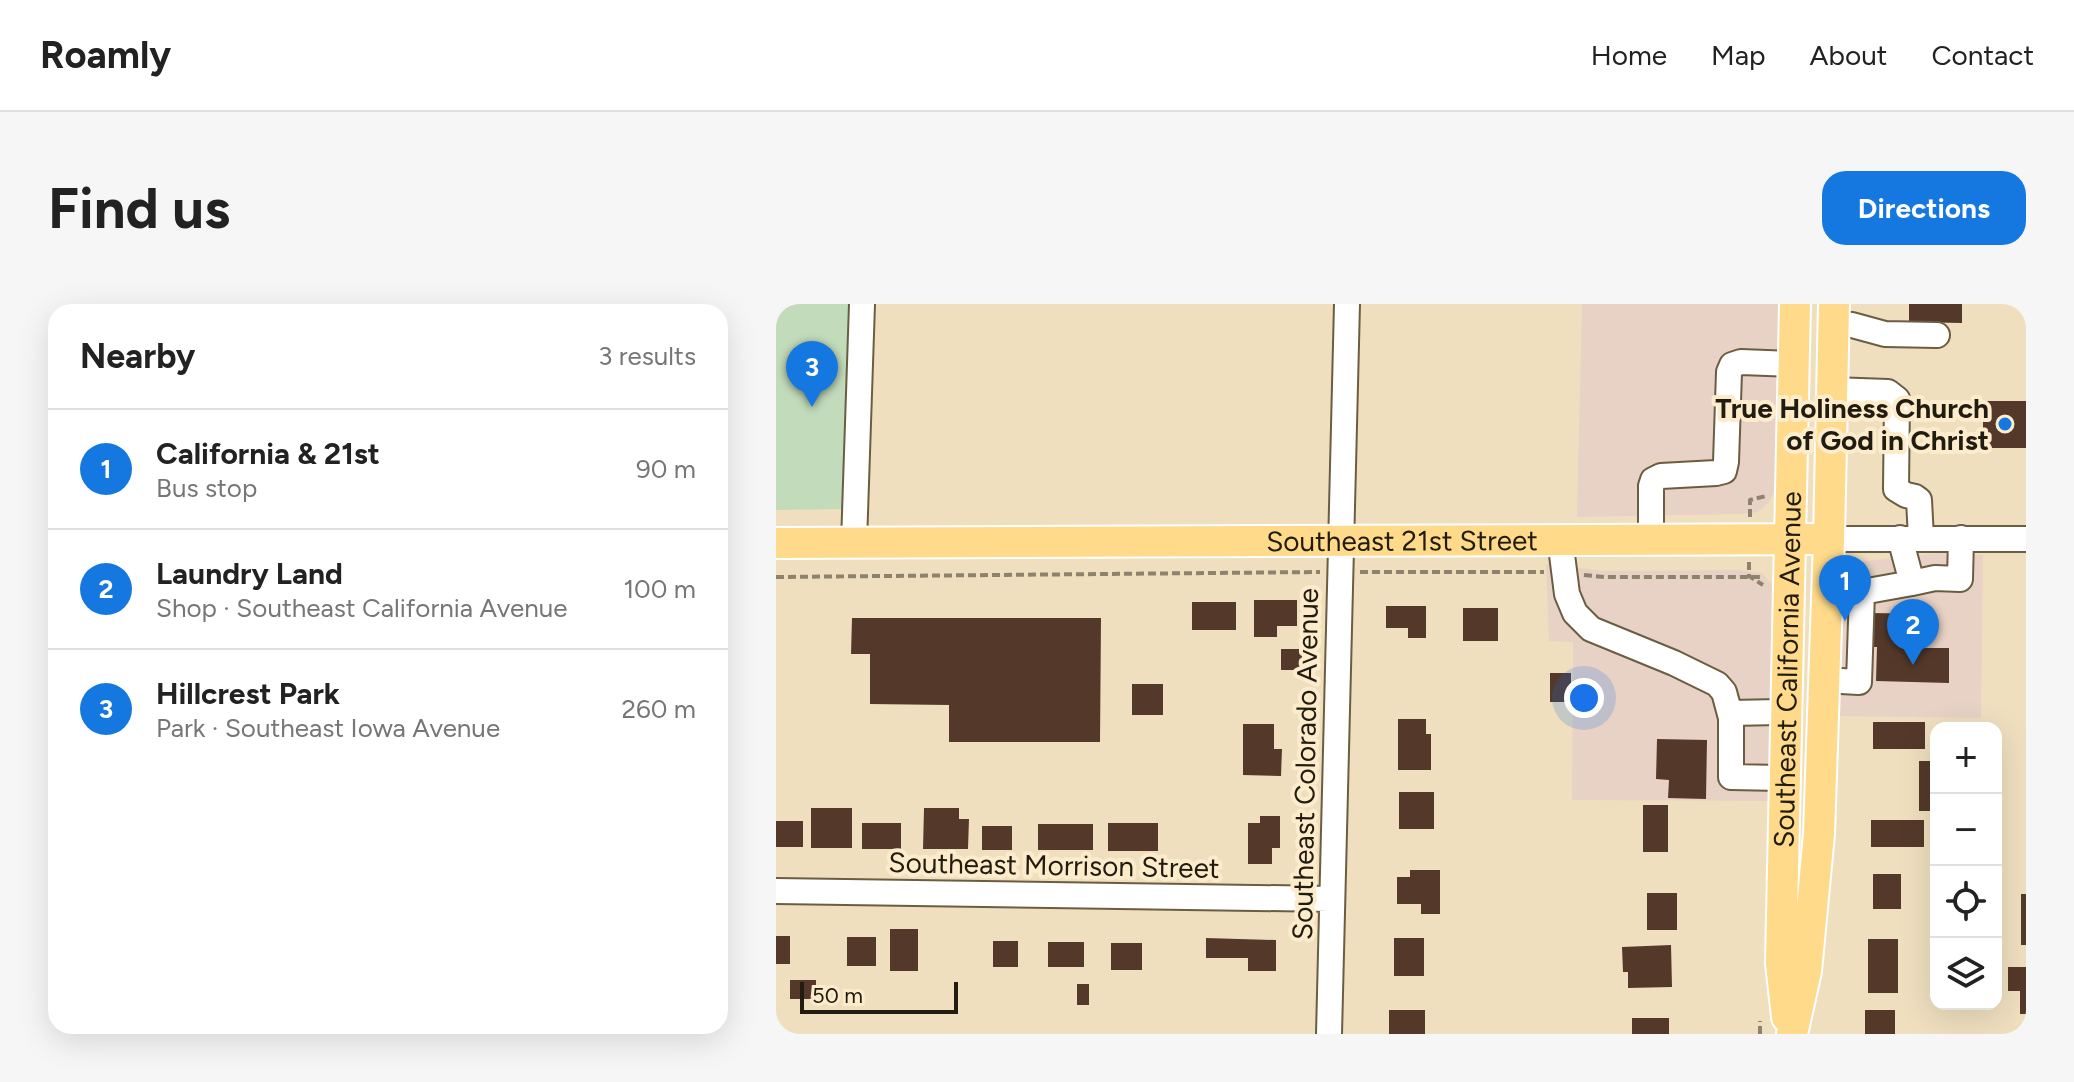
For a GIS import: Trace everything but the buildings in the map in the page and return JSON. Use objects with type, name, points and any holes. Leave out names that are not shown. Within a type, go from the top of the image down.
[{"type":"main road","name":"Southeast California Avenue","points":[[1791,1034],[1781,963],[1795,304]]},
{"type":"main road","name":"Southeast California Avenue","points":[[1791,1034],[1806,971],[1819,834],[1833,314]]},
{"type":"main road","name":"Southeast 21st Street","points":[[776,543],[1829,539]]},
{"type":"street","points":[[854,543],[862,304]]},
{"type":"street","name":"Southeast Colorado Avenue","points":[[1329,1034],[1347,304]]},
{"type":"street","points":[[1833,314],[1852,325],[1885,334],[1937,335]]},
{"type":"street","points":[[1651,539],[1653,480],[1661,476],[1724,471],[1729,372],[1732,365],[1741,362],[1794,364]]},
{"type":"street","points":[[1832,390],[1888,392],[1897,399],[1896,489],[1919,500],[1911,538],[1912,583]]},
{"type":"street","points":[[1823,680],[1859,682],[1862,592],[1935,578],[1960,579],[1961,538]]},
{"type":"street","points":[[1560,539],[1567,594],[1575,613],[1591,629],[1717,684],[1724,692],[1730,713],[1731,777],[1785,778]]},
{"type":"street","name":"Southeast 21st Street","points":[[1829,539],[2026,539]]},
{"type":"street","points":[[1730,713],[1786,712]]},
{"type":"street","name":"Southeast Morrison Street","points":[[776,891],[1331,899]]},
{"type":"path","points":[[776,577],[1537,571],[1604,577],[1789,577]]},
{"type":"shaded area","points":[[1582,304],[1781,304],[1775,491],[1758,512],[1577,517]]},
{"type":"shaded area","points":[[1941,553],[1983,555],[1981,718],[1834,716],[1840,574],[1850,565],[1866,561]]},
{"type":"shaded area","points":[[1546,564],[1603,571],[1739,570],[1762,573],[1775,594],[1773,801],[1572,800],[1573,642],[1549,641]]},
{"type":"green space","points":[[776,304],[850,304],[845,509],[776,510]]},
{"type":"place","name":"Hillcrest Park","points":[[812,407]]},
{"type":"place","name":"True Holiness Church of God in Christ","points":[[2005,424]]},
{"type":"place","name":"California & 21st","points":[[1845,621]]},
{"type":"place","name":"Laundry Land","points":[[1913,665]]}]
